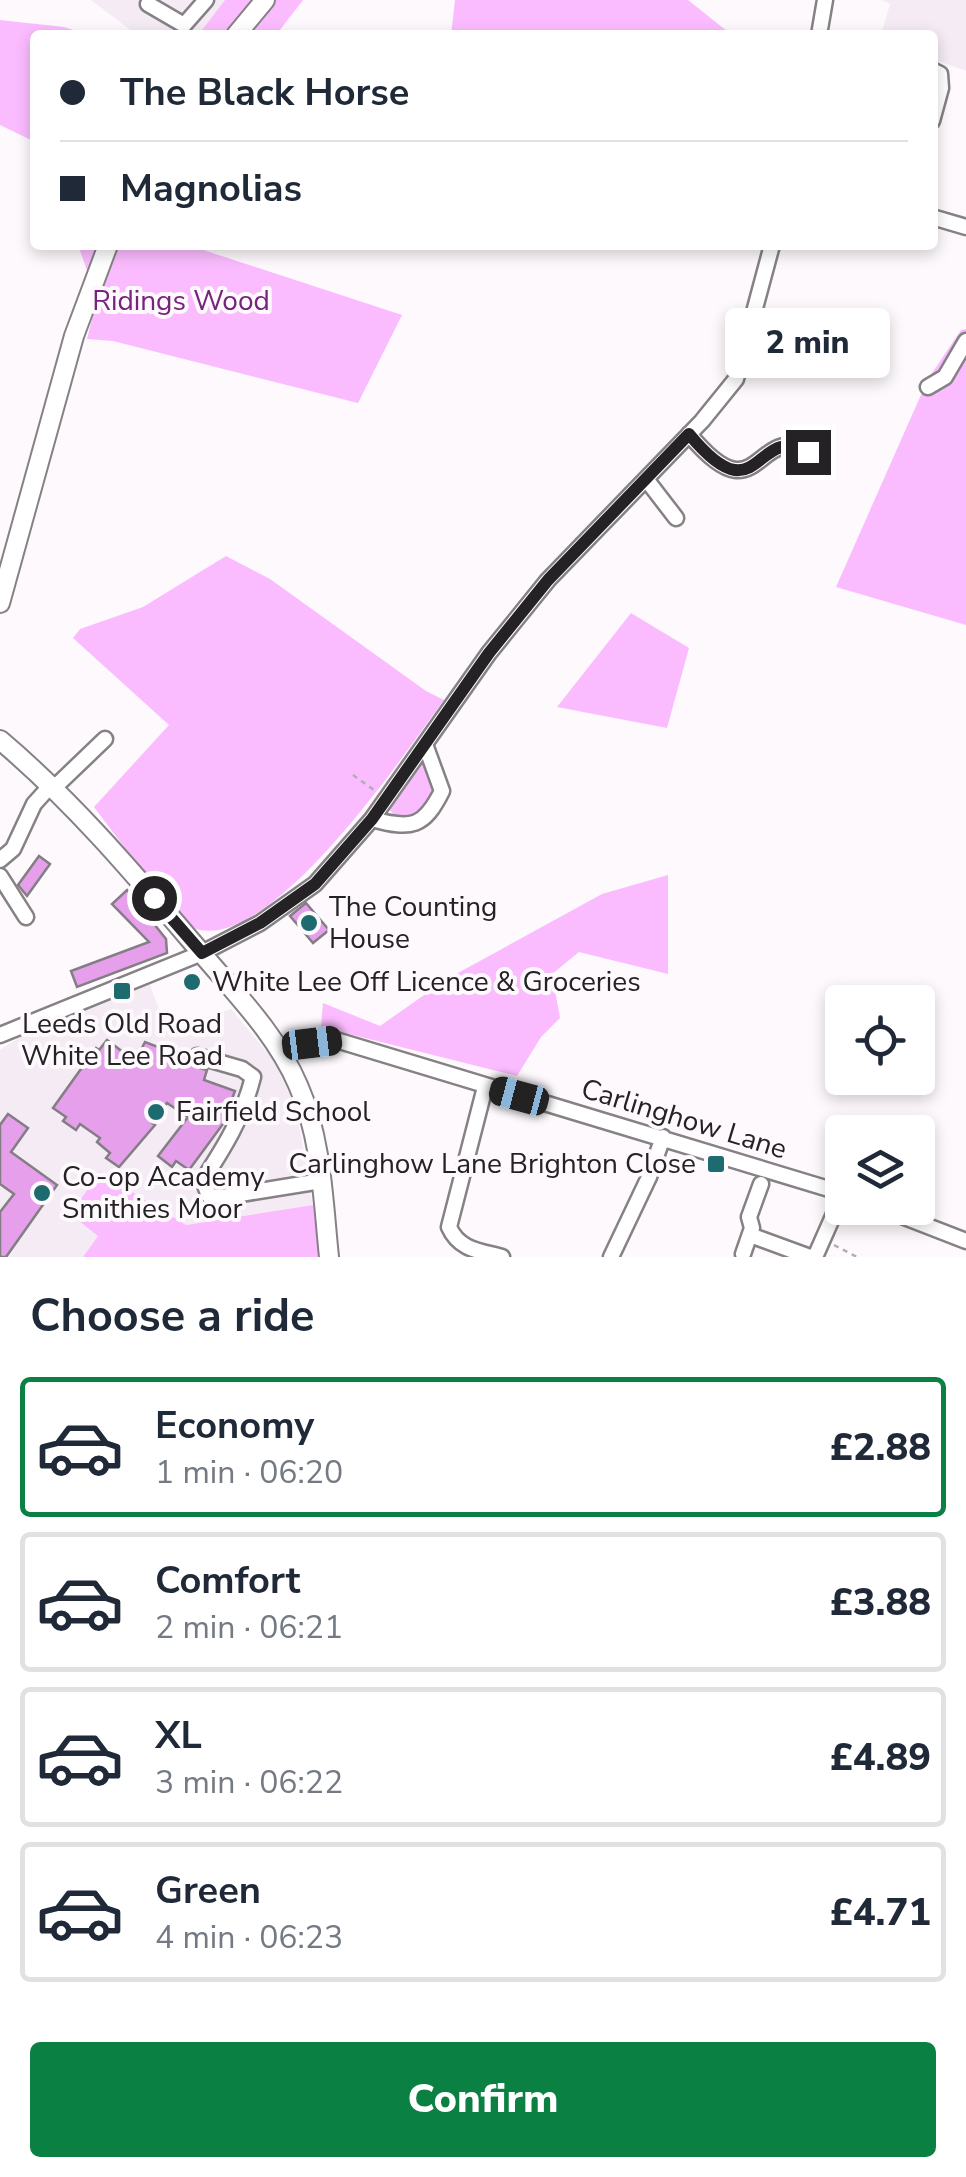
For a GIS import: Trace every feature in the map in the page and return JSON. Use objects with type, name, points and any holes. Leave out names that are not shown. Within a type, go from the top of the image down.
[{"type":"main road","points":[[240,30],[265,0]]},
{"type":"main road","points":[[0,603],[74,336],[106,250]]},
{"type":"main road","points":[[0,740],[53,786],[202,953],[256,1017],[281,1054],[312,1122],[330,1257]]},
{"type":"street","points":[[148,4],[184,26],[206,0]]},
{"type":"street","points":[[824,30],[825,0]]},
{"type":"street","points":[[938,73],[938,99]]},
{"type":"street","points":[[938,218],[966,227]]},
{"type":"street","points":[[0,1034],[202,953],[260,923],[315,884],[388,799],[489,653],[548,580],[689,434],[736,379],[771,250]]},
{"type":"street","points":[[928,387],[945,377],[966,341]]},
{"type":"street","points":[[689,434],[716,462],[738,472],[748,470],[775,447],[788,444],[808,452],[820,446]]},
{"type":"street","points":[[646,479],[676,518]]},
{"type":"street","points":[[0,860],[12,850],[34,804],[105,738]]},
{"type":"street","points":[[372,819],[408,825],[430,815],[442,790],[426,746]]},
{"type":"street","points":[[0,876],[26,917]]},
{"type":"street","name":"Carlinghow Lane","points":[[281,1054],[312,1043],[336,1040],[825,1189]]},
{"type":"street","points":[[197,1056],[253,1077],[232,1136],[203,1180],[208,1196],[321,1181]]},
{"type":"street","points":[[485,1087],[449,1227],[454,1239],[466,1248],[502,1257]]},
{"type":"street","points":[[610,1257],[649,1176],[662,1136]]},
{"type":"street","points":[[743,1254],[752,1228],[749,1217],[762,1184]]},
{"type":"street","points":[[750,1235],[812,1257],[830,1225]]},
{"type":"street","points":[[926,1225],[966,1240]]},
{"type":"path","points":[[352,775],[388,799]]},
{"type":"path","points":[[824,1240],[857,1257]]},
{"type":"shaded area","points":[[91,0],[225,0],[202,30],[130,30]]},
{"type":"shaded area","points":[[882,0],[966,0],[966,71],[938,61],[938,30],[882,30],[890,4]]},
{"type":"shaded area","name":"Fairfield School","points":[[150,985],[167,1031],[231,1009],[272,1058],[299,1125],[313,1205],[186,1225],[100,1172],[98,1236],[83,1257],[0,1257],[0,1050],[43,1022]]},
{"type":"green space","points":[[225,0],[303,0],[280,30],[202,30]]},
{"type":"green space","points":[[455,0],[688,0],[726,30],[452,30]]},
{"type":"green space","points":[[0,20],[73,30],[30,30],[30,140],[0,125]]},
{"type":"green space","name":"Ridings Wood","points":[[80,250],[203,250],[402,315],[358,403],[113,341],[87,339],[97,299]]},
{"type":"green space","points":[[966,329],[966,625],[836,587],[928,379],[961,330]]},
{"type":"green space","points":[[226,556],[270,579],[444,700],[328,849],[289,888],[251,917],[215,930],[181,921],[94,807],[169,725],[73,638],[80,629],[143,607]]},
{"type":"green space","points":[[631,613],[689,648],[667,728],[557,707]]},
{"type":"green space","points":[[422,761],[431,780],[429,803],[408,817],[395,816],[389,809]]},
{"type":"green space","points":[[668,875],[668,974],[579,952],[552,974],[560,1018],[541,1037],[517,1076],[321,1027],[323,1003],[380,1026],[447,979],[602,894]]},
{"type":"green space","points":[[100,1172],[186,1225],[313,1205],[320,1257],[83,1257],[98,1236],[70,1214]]},
{"type":"building","points":[[39,856],[50,864],[27,896],[18,885]]},
{"type":"building","points":[[127,890],[166,939],[167,953],[77,987],[71,971],[149,942],[112,904]]},
{"type":"building","name":"The Counting House","points":[[306,903],[329,930],[313,943],[290,916]]},
{"type":"building","points":[[107,1040],[135,1061],[145,1042],[187,1058],[193,1066],[207,1070],[204,1080],[235,1091],[223,1124],[189,1170],[176,1161],[172,1167],[158,1156],[188,1117],[167,1103],[152,1123],[155,1125],[119,1167],[106,1158],[110,1153],[97,1142],[100,1138],[80,1124],[76,1130],[53,1108],[96,1048],[99,1050]]},
{"type":"building","points":[[8,1114],[28,1128],[11,1152],[57,1185],[6,1257],[0,1257],[0,1212],[14,1194],[0,1184],[0,1125]]},
{"type":"place","name":"The Counting House","points":[[309,923]]},
{"type":"place","name":"White Lee Off Licence & Groceries","points":[[192,982]]},
{"type":"place","name":"Leeds Old Road White Lee Road","points":[[122,991]]},
{"type":"place","name":"Fairfield School","points":[[156,1112]]},
{"type":"place","name":"Carlinghow Lane Brighton Close","points":[[716,1164]]},
{"type":"place","name":"Co-op Academy Smithies Moor","points":[[42,1193]]},
{"type":"route","points":[[154,898],[202,953],[260,923],[315,884],[372,819],[489,653],[548,580],[689,434],[716,462],[738,472],[748,470],[775,447],[788,444],[808,452]]}]
